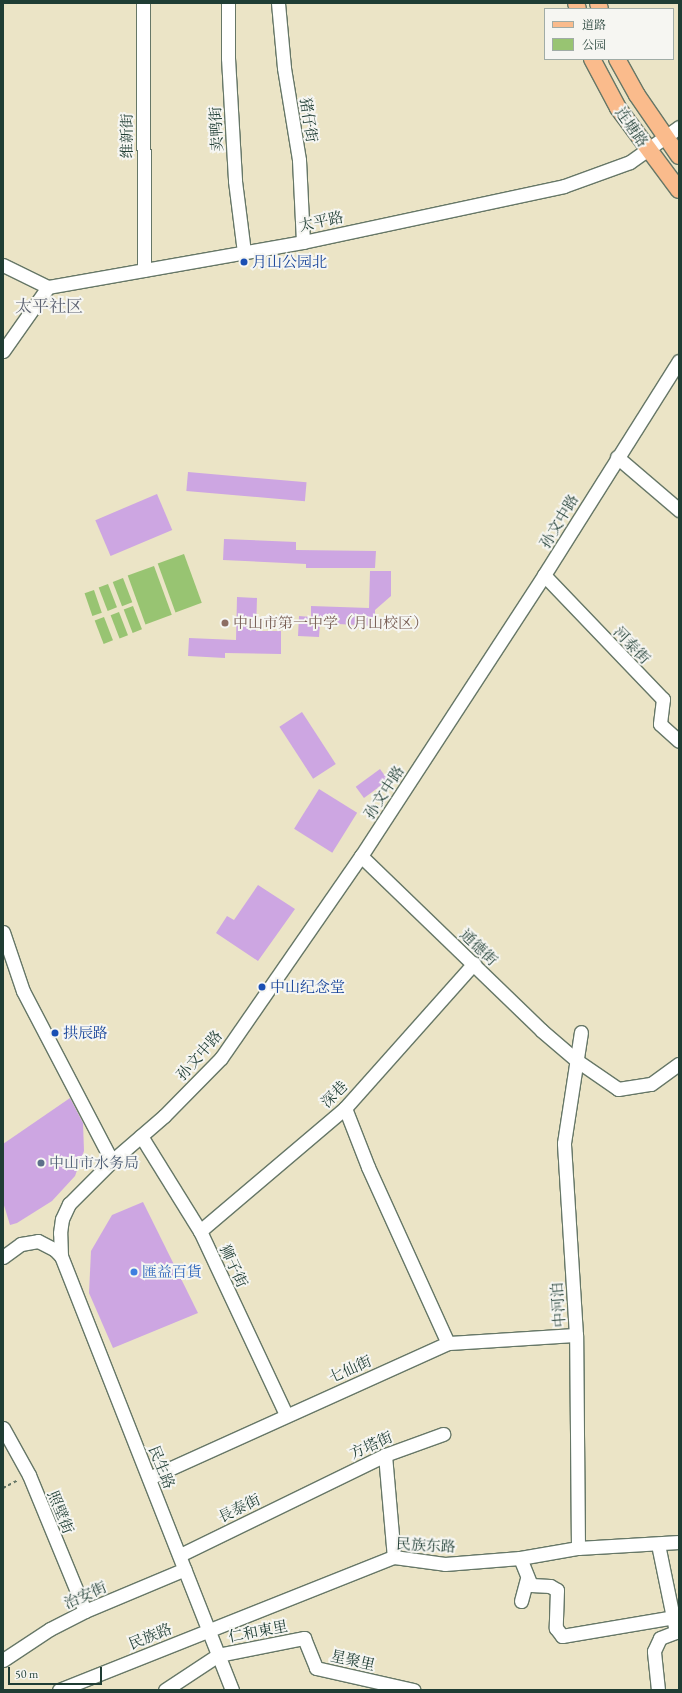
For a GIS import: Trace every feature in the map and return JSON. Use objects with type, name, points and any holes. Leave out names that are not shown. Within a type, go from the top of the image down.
[{"type":"main road","name":"连塘路","points":[[593,60],[618,108],[679,190]]},
{"type":"main road","name":"连塘路","points":[[618,60],[636,95],[679,156]]},
{"type":"street","name":"维新街","points":[[143,3],[144,270]]},
{"type":"street","name":"卖鸭街","points":[[228,3],[228,58],[235,181],[244,252]]},
{"type":"street","name":"猪仔街","points":[[278,3],[284,68],[299,160],[303,242]]},
{"type":"street","name":"太平路","points":[[48,288],[303,242],[564,186],[630,162],[666,138],[679,127]]},
{"type":"street","points":[[3,265],[48,288],[3,351]]},
{"type":"street","name":"孙文中路","points":[[61,1256],[60,1233],[69,1204],[112,1161],[141,1136],[221,1058],[361,856],[544,575],[617,457],[679,361]]},
{"type":"street","points":[[617,457],[679,510]]},
{"type":"street","name":"河泰街","points":[[544,575],[663,699],[660,724],[679,741]]},
{"type":"street","name":"通德街","points":[[361,856],[576,1060],[618,1089],[651,1084],[679,1064]]},
{"type":"street","points":[[3,932],[24,991],[112,1161]]},
{"type":"street","name":"深巷","points":[[200,1231],[345,1108],[474,963]]},
{"type":"street","name":"中河泊","points":[[578,1548],[576,1335],[564,1143],[581,1032]]},
{"type":"street","points":[[345,1108],[368,1167],[448,1343]]},
{"type":"street","name":"狮子街","points":[[141,1136],[200,1231],[286,1415]]},
{"type":"street","points":[[3,1257],[22,1244],[38,1241],[54,1249],[61,1256]]},
{"type":"street","name":"民生路","points":[[61,1256],[232,1690]]},
{"type":"street","name":"七仙街","points":[[149,1478],[448,1343],[576,1335]]},
{"type":"street","name":"照壁街","points":[[3,1428],[29,1475],[85,1611]]},
{"type":"street","name":"方塔街","points":[[313,1490],[385,1455],[443,1434]]},
{"type":"street","points":[[385,1455],[394,1557]]},
{"type":"street","name":"長泰街","points":[[180,1555],[313,1490]]},
{"type":"street","name":"民族东路","points":[[208,1629],[394,1557],[445,1564],[520,1558],[578,1548],[679,1542]]},
{"type":"street","points":[[658,1544],[674,1616],[676,1632],[660,1638],[654,1651],[658,1690]]},
{"type":"street","points":[[520,1558],[527,1579],[531,1585],[550,1586],[557,1590],[556,1628],[562,1636],[674,1616]]},
{"type":"street","name":"治安街","points":[[3,1660],[50,1628],[85,1611],[185,1569]]},
{"type":"street","points":[[521,1601],[527,1579]]},
{"type":"street","name":"民族路","points":[[59,1690],[208,1629]]},
{"type":"street","name":"仁和東里","points":[[218,1655],[304,1638]]},
{"type":"street","name":"星聚里","points":[[304,1638],[316,1668],[414,1690]]},
{"type":"street","points":[[165,1690],[218,1655]]},
{"type":"path","points":[[3,1488],[29,1475]]},
{"type":"green space","points":[[184,554],[202,603],[175,612],[158,564]]},
{"type":"green space","points":[[154,566],[172,615],[145,624],[128,576]]},
{"type":"green space","points":[[123,578],[132,602],[122,606],[113,582]]},
{"type":"green space","points":[[108,584],[117,607],[108,611],[99,588]]},
{"type":"green space","points":[[94,590],[102,613],[92,616],[85,593]]},
{"type":"green space","points":[[133,606],[142,629],[133,633],[124,610]]},
{"type":"green space","points":[[119,612],[128,635],[120,639],[111,615]]},
{"type":"green space","points":[[104,617],[113,640],[104,644],[95,621]]},
{"type":"building","points":[[188,472],[307,482],[305,501],[186,491]]},
{"type":"building","points":[[157,494],[172,530],[111,556],[95,520]]},
{"type":"building","points":[[224,539],[296,542],[296,550],[376,551],[375,568],[306,568],[306,564],[223,560]]},
{"type":"building","points":[[370,571],[391,571],[391,596],[375,610],[375,626],[320,623],[319,637],[298,636],[299,616],[311,617],[311,606],[369,608]]},
{"type":"building","points":[[237,597],[257,598],[256,631],[281,631],[281,654],[225,653],[225,658],[188,656],[189,638],[236,640]]},
{"type":"building","points":[[302,712],[336,764],[313,779],[279,727]]},
{"type":"building","points":[[380,769],[388,780],[364,798],[356,787]]},
{"type":"building","points":[[319,789],[357,813],[332,853],[294,829]]},
{"type":"building","points":[[258,885],[295,909],[258,961],[216,933],[227,916],[234,920]]},
{"type":"building","name":"中山市水务局","points":[[70,1098],[83,1123],[84,1151],[75,1176],[52,1201],[17,1223],[10,1225],[3,1202],[3,1144]]},
{"type":"building","name":"匯益百貨","points":[[143,1202],[198,1313],[113,1348],[89,1293],[91,1251],[112,1215]]},
{"type":"place","name":"月山公园北","points":[[244,262]]},
{"type":"place","name":"中山市第一中学（月山校区）","points":[[225,623]]},
{"type":"place","name":"中山纪念堂","points":[[262,987]]},
{"type":"place","name":"拱辰路","points":[[55,1033]]},
{"type":"place","name":"中山市水务局","points":[[41,1163]]},
{"type":"place","name":"匯益百貨","points":[[134,1272]]},
{"type":"district","name":"太平社区","points":[[49,307]]}]
